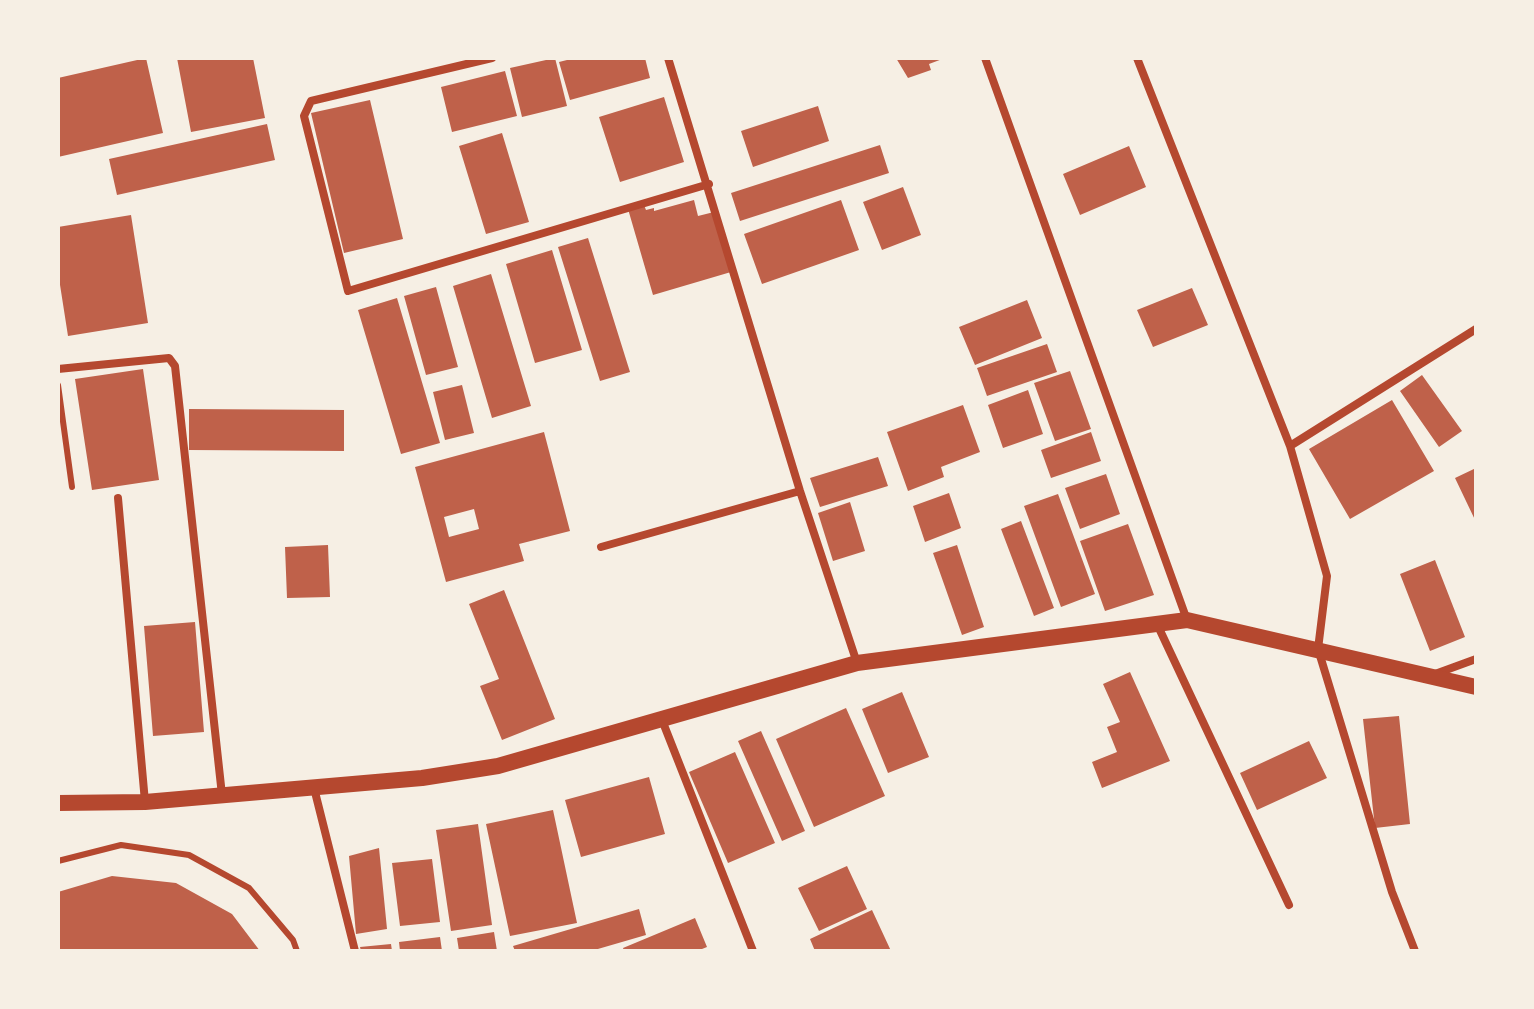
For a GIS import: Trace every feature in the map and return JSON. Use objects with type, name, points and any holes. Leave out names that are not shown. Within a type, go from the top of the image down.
[{"type":"main road","points":[[58,803],[145,802],[422,778],[498,766],[857,663],[1187,620],[1476,687]]},
{"type":"street","points":[[492,58],[311,101],[304,116],[348,291],[709,184]]},
{"type":"street","points":[[668,58],[709,184],[800,491],[857,663]]},
{"type":"street","points":[[985,58],[1187,620]]},
{"type":"street","points":[[1137,58],[1290,446],[1327,576],[1318,649],[1392,892],[1415,951]]},
{"type":"street","points":[[1290,446],[1476,329]]},
{"type":"street","points":[[58,369],[169,358],[175,366],[222,795]]},
{"type":"street","points":[[601,547],[800,491]]},
{"type":"street","points":[[118,498],[145,802]]},
{"type":"street","points":[[1157,624],[1289,905]]},
{"type":"street","points":[[1430,676],[1476,659]]},
{"type":"street","points":[[661,719],[753,951]]},
{"type":"street","points":[[313,787],[355,951]]},
{"type":"lane","points":[[58,385],[72,487]]},
{"type":"lane","points":[[58,861],[121,845],[189,855],[249,888],[293,940],[297,951]]},
{"type":"building","points":[[146,58],[163,133],[58,157],[58,78]]},
{"type":"building","points":[[177,58],[253,58],[265,118],[191,132]]},
{"type":"building","points":[[555,58],[567,106],[522,117],[510,68]]},
{"type":"building","points":[[575,58],[645,58],[650,78],[570,100],[559,62]]},
{"type":"building","points":[[896,58],[945,58],[929,64],[931,70],[908,78]]},
{"type":"building","points":[[505,71],[517,116],[452,132],[441,87]]},
{"type":"building","points":[[664,97],[684,162],[620,182],[599,117]]},
{"type":"building","points":[[370,100],[403,239],[344,253],[311,113]]},
{"type":"building","points":[[818,106],[829,141],[753,167],[741,131]]},
{"type":"building","points":[[267,124],[275,160],[117,195],[109,159]]},
{"type":"building","points":[[502,133],[529,222],[486,234],[459,146]]},
{"type":"building","points":[[880,145],[889,173],[740,221],[731,193]]},
{"type":"building","points":[[1129,146],[1146,187],[1080,215],[1063,174]]},
{"type":"building","points":[[903,187],[921,235],[882,250],[863,202]]},
{"type":"building","points":[[694,200],[698,216],[714,212],[731,272],[653,295],[628,209],[644,205],[646,210],[654,208],[654,211]]},
{"type":"building","points":[[841,200],[859,250],[762,284],[744,234]]},
{"type":"building","points":[[131,215],[148,323],[68,336],[58,272],[58,227]]},
{"type":"building","points":[[588,238],[630,372],[600,381],[558,247]]},
{"type":"building","points":[[552,250],[582,350],[535,363],[506,264]]},
{"type":"building","points":[[491,274],[531,406],[492,418],[453,286]]},
{"type":"building","points":[[436,287],[458,367],[426,375],[404,296]]},
{"type":"building","points":[[1192,288],[1208,325],[1153,347],[1137,310]]},
{"type":"building","points":[[397,298],[440,443],[401,454],[358,310]]},
{"type":"building","points":[[1027,300],[1042,338],[975,365],[959,327]]},
{"type":"building","points":[[1047,344],[1057,372],[987,396],[977,368]]},
{"type":"building","points":[[143,369],[159,480],[92,490],[75,379]]},
{"type":"building","points":[[1070,371],[1091,429],[1055,441],[1034,383]]},
{"type":"building","points":[[1422,375],[1462,431],[1439,447],[1400,391]]},
{"type":"building","points":[[462,385],[474,433],[445,440],[433,392]]},
{"type":"building","points":[[1028,390],[1043,434],[1003,448],[988,405]]},
{"type":"building","points":[[1392,400],[1434,471],[1350,519],[1309,449]]},
{"type":"building","points":[[963,405],[980,452],[941,467],[944,477],[908,491],[887,432]]},
{"type":"building","points":[[189,409],[344,410],[344,451],[189,450]]},
{"type":"building","points":[[544,432],[570,531],[519,544],[524,561],[446,582],[415,467]],"holes":[[[474,509],[479,529],[449,537],[444,517]]]},
{"type":"building","points":[[1091,432],[1101,461],[1051,478],[1041,450]]},
{"type":"building","points":[[878,457],[888,486],[820,507],[810,478]]},
{"type":"building","points":[[1476,468],[1476,522],[1455,478]]},
{"type":"building","points":[[1106,474],[1120,514],[1080,529],[1065,488]]},
{"type":"building","points":[[949,493],[961,528],[925,542],[913,506]]},
{"type":"building","points":[[1058,494],[1095,594],[1061,607],[1024,506]]},
{"type":"building","points":[[850,502],[865,551],[833,561],[818,513]]},
{"type":"building","points":[[1021,521],[1054,608],[1034,616],[1001,529]]},
{"type":"building","points":[[1128,524],[1154,595],[1105,611],[1080,541]]},
{"type":"building","points":[[328,545],[330,597],[287,598],[285,547]]},
{"type":"building","points":[[957,545],[984,627],[962,635],[933,553]]},
{"type":"building","points":[[1435,560],[1465,637],[1430,651],[1400,574]]},
{"type":"building","points":[[504,590],[555,719],[502,740],[480,686],[499,679],[469,604]]},
{"type":"building","points":[[195,622],[204,732],[153,736],[144,626]]},
{"type":"building","points":[[1130,672],[1170,761],[1102,788],[1092,762],[1117,752],[1107,727],[1120,722],[1103,684]]},
{"type":"building","points":[[902,692],[929,757],[888,773],[862,709]]},
{"type":"building","points":[[846,708],[885,796],[814,827],[776,739]]},
{"type":"building","points":[[1399,716],[1410,824],[1375,828],[1363,719]]},
{"type":"building","points":[[761,731],[805,831],[782,841],[738,741]]},
{"type":"building","points":[[1309,741],[1327,778],[1257,810],[1240,773]]},
{"type":"building","points":[[735,752],[775,843],[728,863],[689,772]]},
{"type":"building","points":[[649,777],[665,834],[581,857],[565,800]]},
{"type":"building","points":[[553,810],[577,923],[510,936],[486,824]]},
{"type":"building","points":[[478,824],[492,925],[451,931],[436,830]]},
{"type":"building","points":[[379,848],[387,929],[356,934],[349,856]]},
{"type":"building","points":[[432,859],[440,922],[400,926],[392,863]]},
{"type":"building","points":[[847,866],[867,909],[819,931],[798,888]]},
{"type":"building","points":[[112,876],[176,883],[232,914],[260,951],[58,951],[58,892]]},
{"type":"building","points":[[639,909],[646,935],[591,951],[515,951],[513,946]]},
{"type":"building","points":[[872,910],[891,951],[815,951],[810,939]]},
{"type":"building","points":[[695,918],[707,947],[697,951],[624,951],[623,948]]},
{"type":"building","points":[[494,932],[497,951],[459,951],[457,938]]},
{"type":"building","points":[[440,937],[442,951],[400,951],[399,942]]},
{"type":"building","points":[[391,944],[392,951],[361,951],[360,947]]}]
